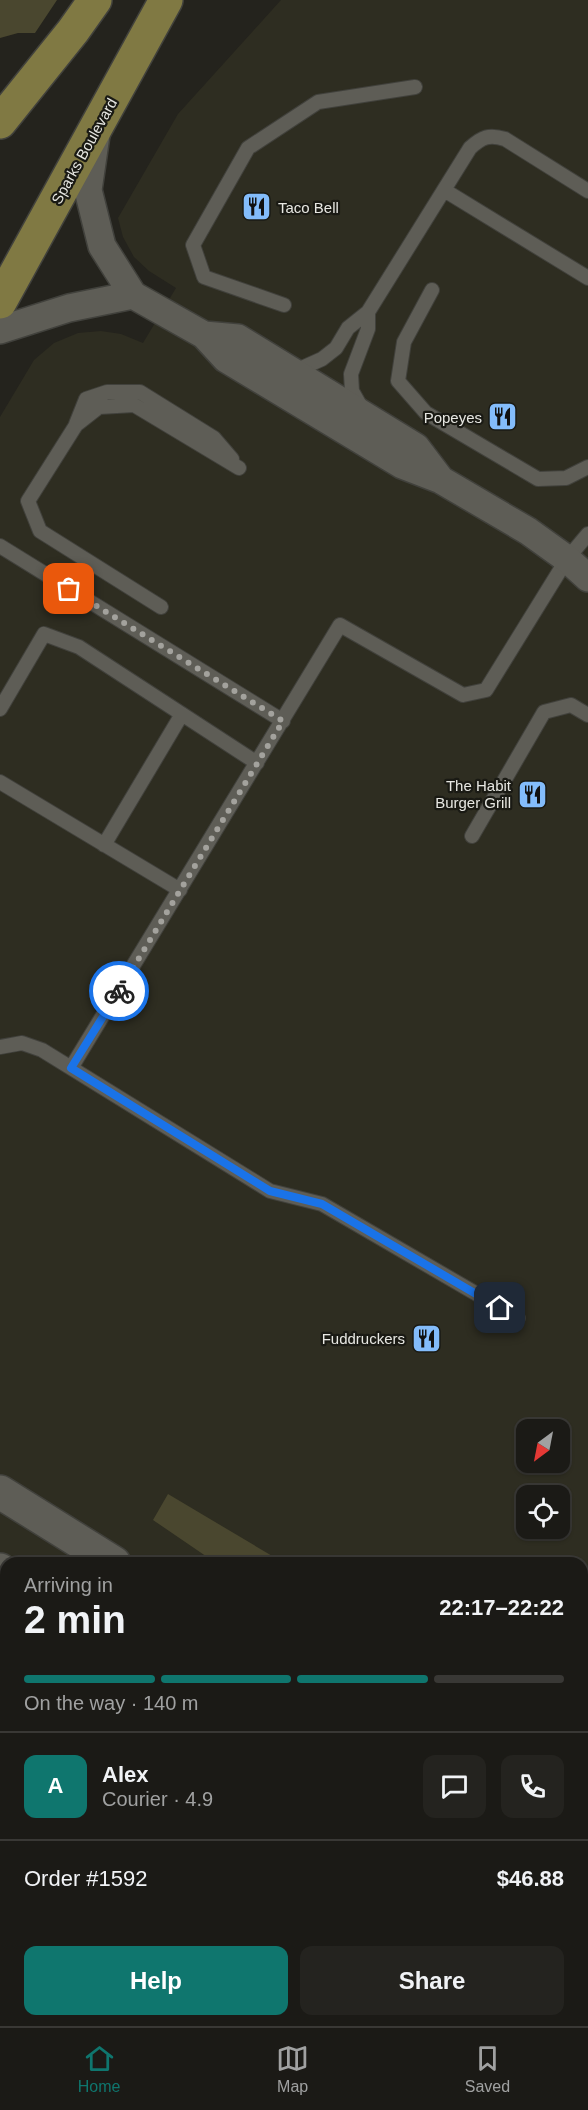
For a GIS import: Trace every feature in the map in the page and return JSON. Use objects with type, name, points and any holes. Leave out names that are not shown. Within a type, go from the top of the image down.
[{"type":"main road","points":[[0,122],[95,0]]},
{"type":"main road","name":"Sparks Boulevard","points":[[0,302],[166,0]]},
{"type":"street","points":[[98,125],[88,190],[102,246],[134,295],[204,335],[235,364],[402,465],[441,480],[528,531],[567,559],[588,578]]},
{"type":"street","points":[[0,330],[69,308],[134,295]]},
{"type":"street","points":[[204,335],[238,338],[416,447],[441,480]]},
{"type":"street","points":[[0,1492],[104,1557]]},
{"type":"lane","points":[[284,305],[204,277],[193,245],[248,148],[318,102],[415,87]]},
{"type":"lane","points":[[292,372],[322,359],[336,348],[348,328],[368,312],[470,148],[480,138],[492,135],[504,140],[588,191]]},
{"type":"lane","points":[[444,190],[588,278]]},
{"type":"lane","points":[[432,290],[404,342],[398,381],[426,413],[538,479],[566,478],[588,466]]},
{"type":"lane","points":[[367,417],[352,391],[351,374],[368,330],[368,312]]},
{"type":"lane","points":[[161,607],[40,531],[28,501],[75,424],[99,407],[134,405],[239,468]]},
{"type":"lane","points":[[71,1068],[340,625],[463,695],[486,690],[567,559],[588,534]]},
{"type":"lane","points":[[0,546],[283,721]]},
{"type":"lane","points":[[0,709],[44,634],[79,647],[257,763]]},
{"type":"lane","points":[[472,836],[544,712],[571,705],[588,715]]},
{"type":"lane","points":[[104,845],[182,714]]},
{"type":"lane","points":[[0,782],[180,890]]},
{"type":"lane","points":[[0,1047],[22,1043],[42,1050],[270,1191],[322,1204],[518,1318]]},
{"type":"shaded area","points":[[0,0],[57,0],[35,33],[18,33],[0,38]]},
{"type":"shaded area","points":[[281,0],[588,0],[588,1557],[0,1557],[0,417],[34,360],[54,343],[78,333],[101,331],[121,334],[143,343],[176,288],[149,271],[134,257],[123,237],[118,218],[178,114]]},
{"type":"shaded area","points":[[168,1494],[274,1557],[207,1557],[153,1520]]},
{"type":"way so far","points":[[69,589],[283,721],[119,991]]},
{"type":"place","name":"Taco Bell","points":[[257,207]]},
{"type":"place","name":"Popeyes","points":[[503,417]]},
{"type":"place","name":"The Habit Burger Grill","points":[[532,794]]},
{"type":"place","name":"Fuddruckers","points":[[426,1338]]},
{"type":"route","points":[[119,991],[71,1068],[270,1191],[322,1204],[500,1308]]}]
